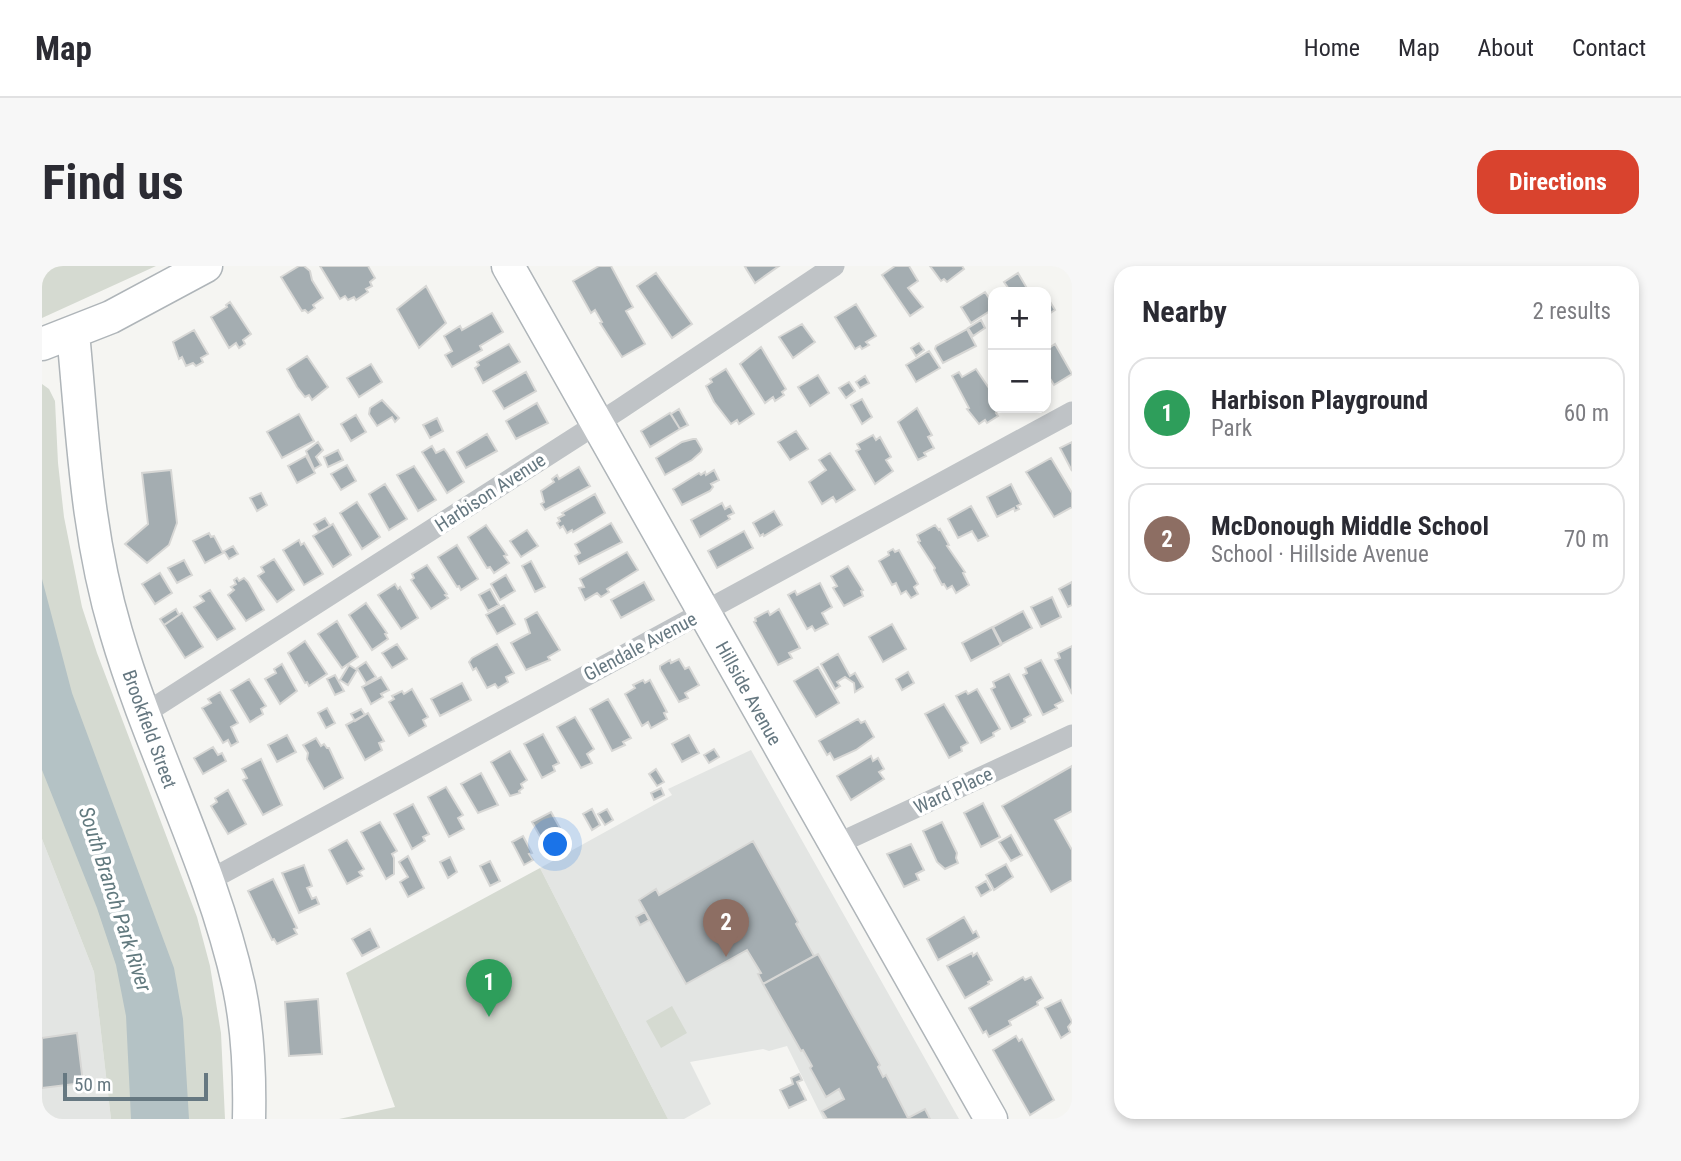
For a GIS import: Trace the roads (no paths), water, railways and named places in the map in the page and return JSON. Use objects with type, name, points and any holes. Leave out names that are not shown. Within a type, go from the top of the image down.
[{"type":"street","points":[[42,344],[135,305],[206,266]]},
{"type":"street","name":"Hillside Avenue","points":[[508,266],[991,1119]]},
{"type":"street","name":"Harbison Avenue","points":[[144,714],[597,423],[834,266]]},
{"type":"street","name":"Brookfield Street","points":[[73,333],[84,470],[96,554],[116,632],[144,714],[208,881],[240,989],[249,1077],[249,1119]]},
{"type":"street","name":"Glendale Avenue","points":[[208,881],[1072,412]]},
{"type":"street","name":"Ward Place","points":[[835,845],[1072,735]]},
{"type":"water","name":"South Branch Park River","points":[[42,579],[72,693],[174,968],[183,1019],[189,1119],[131,1119],[126,1016],[116,965],[97,908],[42,770]]},
{"type":"place","name":"McDonough Middle School","points":[[726,957]]},
{"type":"place","name":"Harbison Playground","points":[[489,1017]]}]
